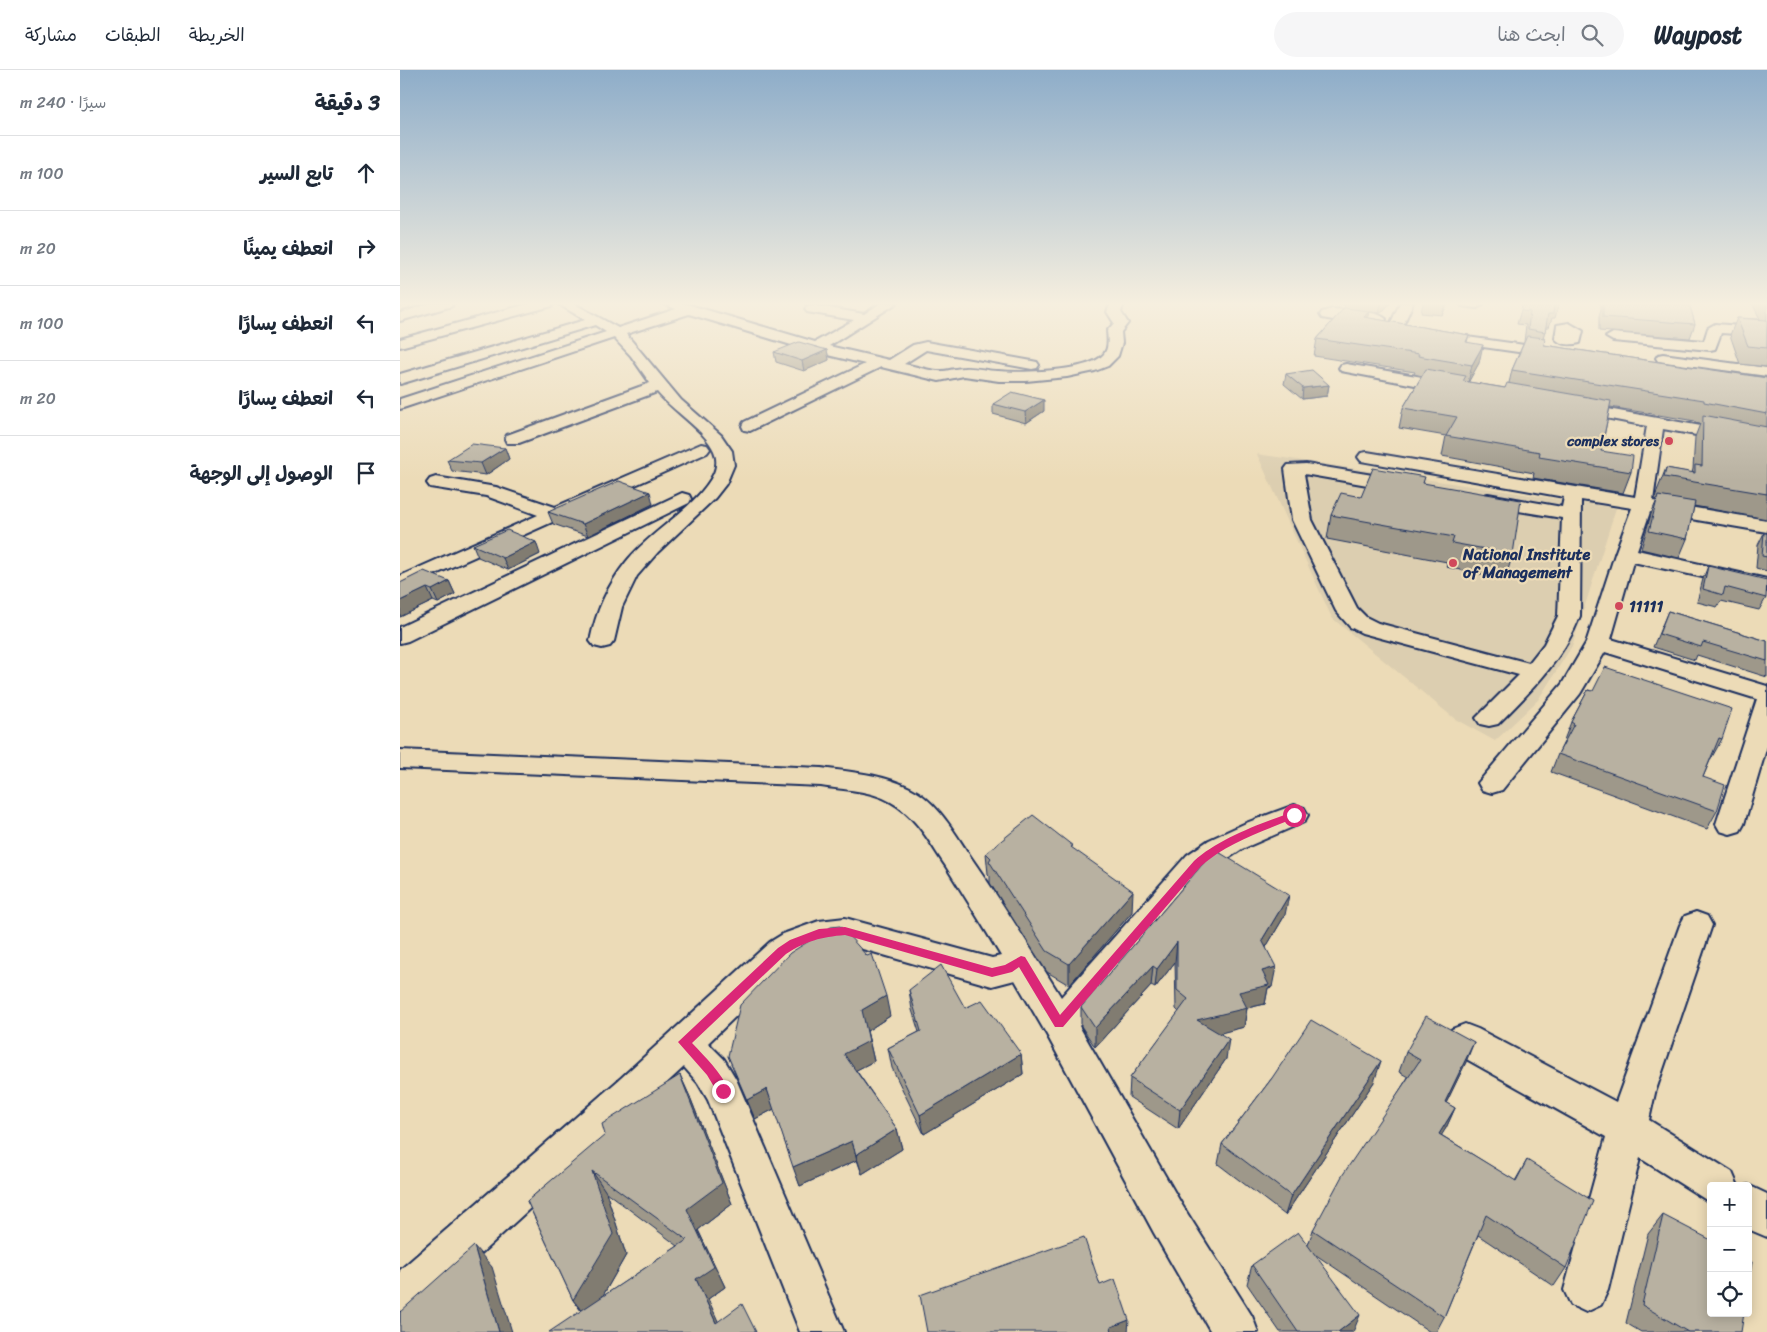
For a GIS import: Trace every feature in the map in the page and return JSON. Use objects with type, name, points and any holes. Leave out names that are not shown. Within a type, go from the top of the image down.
[{"type":"street","points":[[400,379],[457,362]]},
{"type":"street","points":[[403,400],[526,362]]},
{"type":"street","points":[[602,642],[606,618],[613,597],[625,578],[640,557],[706,496],[724,472],[726,460],[716,439],[660,386],[641,362]]},
{"type":"street","points":[[872,362],[939,376],[964,372],[999,376],[1026,376],[1067,373],[1090,368],[1104,362]]},
{"type":"street","points":[[750,426],[890,362]]},
{"type":"street","points":[[1014,362],[1037,366]]},
{"type":"street","points":[[1767,372],[1653,362],[1767,383]]},
{"type":"street","points":[[1346,368],[1472,390]]},
{"type":"street","points":[[513,439],[660,386]]},
{"type":"street","points":[[1559,406],[1767,443]]},
{"type":"street","points":[[1492,783],[1571,689],[1598,644],[1625,554],[1643,504],[1656,422]]},
{"type":"street","points":[[400,584],[701,449]]},
{"type":"street","points":[[1367,458],[1572,491],[1767,526]]},
{"type":"street","points":[[1424,489],[1306,468],[1294,469],[1302,520],[1352,617],[1370,628],[1536,672]]},
{"type":"street","points":[[436,483],[489,491],[555,514]]},
{"type":"street","points":[[1489,718],[1536,672],[1565,628],[1569,616],[1572,491]]},
{"type":"street","points":[[1473,498],[1572,514]]},
{"type":"street","points":[[400,636],[682,499]]},
{"type":"street","points":[[1625,554],[1767,585]]},
{"type":"street","points":[[1598,644],[1767,694]]},
{"type":"street","points":[[1730,824],[1767,703]]},
{"type":"street","points":[[400,759],[821,778],[876,785],[901,795],[920,809],[935,827],[1021,961],[1059,1024],[1168,1219],[1236,1332]]},
{"type":"street","points":[[1059,1024],[1198,863],[1208,854],[1231,841],[1294,815]]},
{"type":"street","points":[[1586,1290],[1637,1093],[1696,925]]},
{"type":"street","points":[[400,1299],[627,1096],[782,951],[794,944],[819,934],[845,931],[992,972],[1008,969],[1021,961]]},
{"type":"street","points":[[1465,1040],[1628,1128],[1712,1182]]},
{"type":"street","points":[[684,1042],[711,1071],[723,1091],[822,1332]]},
{"type":"street","points":[[1752,1208],[1767,1217]]},
{"type":"shaded area","name":"National Institute of Management","points":[[1257,454],[1616,508],[1572,646],[1538,700],[1495,741],[1455,719],[1332,618]]},
{"type":"building","points":[[1453,362],[1474,362],[1472,365]]},
{"type":"building","points":[[1516,362],[1658,362],[1767,378],[1767,414],[1704,402],[1704,400],[1512,370]]},
{"type":"building","points":[[1426,369],[1466,376],[1463,381],[1505,388],[1507,383],[1611,401],[1601,451],[1633,456],[1631,472],[1539,457],[1540,452],[1446,436],[1457,417],[1403,408]]},
{"type":"building","points":[[1312,370],[1329,385],[1303,388],[1286,374]]},
{"type":"building","points":[[1012,392],[1044,400],[1025,412],[993,404]]},
{"type":"building","points":[[1703,415],[1767,427],[1767,494],[1664,477],[1666,468],[1695,473],[1695,465],[1702,466]]},
{"type":"building","points":[[472,444],[505,448],[481,463],[447,460]]},
{"type":"building","points":[[1373,468],[1425,477],[1423,483],[1521,500],[1513,554],[1452,543],[1454,537],[1331,515],[1341,493],[1361,497]]},
{"type":"building","points":[[619,481],[650,492],[583,524],[548,512]]},
{"type":"building","points":[[1658,496],[1695,502],[1687,539],[1649,531]]},
{"type":"building","points":[[507,530],[536,542],[503,558],[473,545]]},
{"type":"building","points":[[1764,533],[1767,533],[1767,557],[1762,556]]},
{"type":"building","points":[[1708,566],[1767,580],[1766,598],[1725,587],[1723,595],[1703,589]]},
{"type":"building","points":[[424,571],[449,581],[432,590],[427,588],[400,601],[400,583]]},
{"type":"building","points":[[1668,611],[1767,641],[1767,661],[1703,642],[1701,647],[1659,634]]},
{"type":"building","points":[[1605,667],[1732,709],[1722,739],[1719,738],[1703,777],[1725,785],[1717,811],[1558,754],[1574,724],[1571,722],[1588,690],[1593,691]]},
{"type":"building","points":[[1033,815],[1073,846],[1071,847],[1133,891],[1069,964],[1047,951],[989,861],[991,858],[986,853]]},
{"type":"building","points":[[1217,851],[1289,895],[1262,940],[1276,967],[1262,971],[1269,985],[1239,992],[1247,1008],[1197,1020],[1229,1039],[1180,1110],[1130,1078],[1188,999],[1177,990],[1177,942],[1157,969],[1153,966],[1095,1028],[1081,1007],[1206,860]]},
{"type":"building","points":[[840,926],[867,956],[872,954],[886,996],[862,1010],[869,1041],[844,1054],[897,1129],[856,1155],[852,1141],[793,1167],[767,1089],[747,1100],[728,1056],[740,1005],[790,953],[831,927]]},
{"type":"building","points":[[941,965],[965,1008],[982,1000],[1021,1054],[920,1115],[888,1048],[921,1031],[909,990]]},
{"type":"building","points":[[1426,1016],[1474,1042],[1445,1102],[1455,1108],[1439,1134],[1516,1181],[1527,1160],[1593,1201],[1566,1268],[1486,1215],[1444,1317],[1313,1230],[1342,1176],[1420,1060],[1406,1052]]},
{"type":"building","points":[[1311,1020],[1381,1061],[1291,1196],[1222,1144],[1272,1078]]},
{"type":"building","points":[[680,1075],[722,1183],[687,1209],[714,1267],[696,1279],[716,1323],[742,1304],[756,1332],[549,1332],[687,1240],[592,1171],[613,1234],[573,1300],[527,1201],[605,1135],[602,1124]]},
{"type":"building","points":[[1663,1215],[1707,1238],[1707,1317],[1743,1317],[1741,1332],[1688,1332],[1642,1305]]},
{"type":"building","points":[[1298,1232],[1360,1315],[1338,1332],[1298,1332],[1252,1265]]},
{"type":"building","points":[[1084,1237],[1100,1285],[1115,1279],[1129,1320],[1111,1327],[1112,1332],[927,1332],[920,1295]]},
{"type":"building","points":[[474,1246],[499,1332],[400,1332],[400,1312]]},
{"type":"place","name":"complex stores","points":[[1669,441]]},
{"type":"place","name":"National Institute of Management","points":[[1453,563]]},
{"type":"place","name":"11111","points":[[1619,606]]},
{"type":"route","points":[[723,1091],[711,1071],[684,1042],[782,951],[806,938],[832,931],[845,931],[992,972],[1008,969],[1021,961],[1059,1024],[1198,863],[1208,854],[1231,841],[1294,815]]}]
